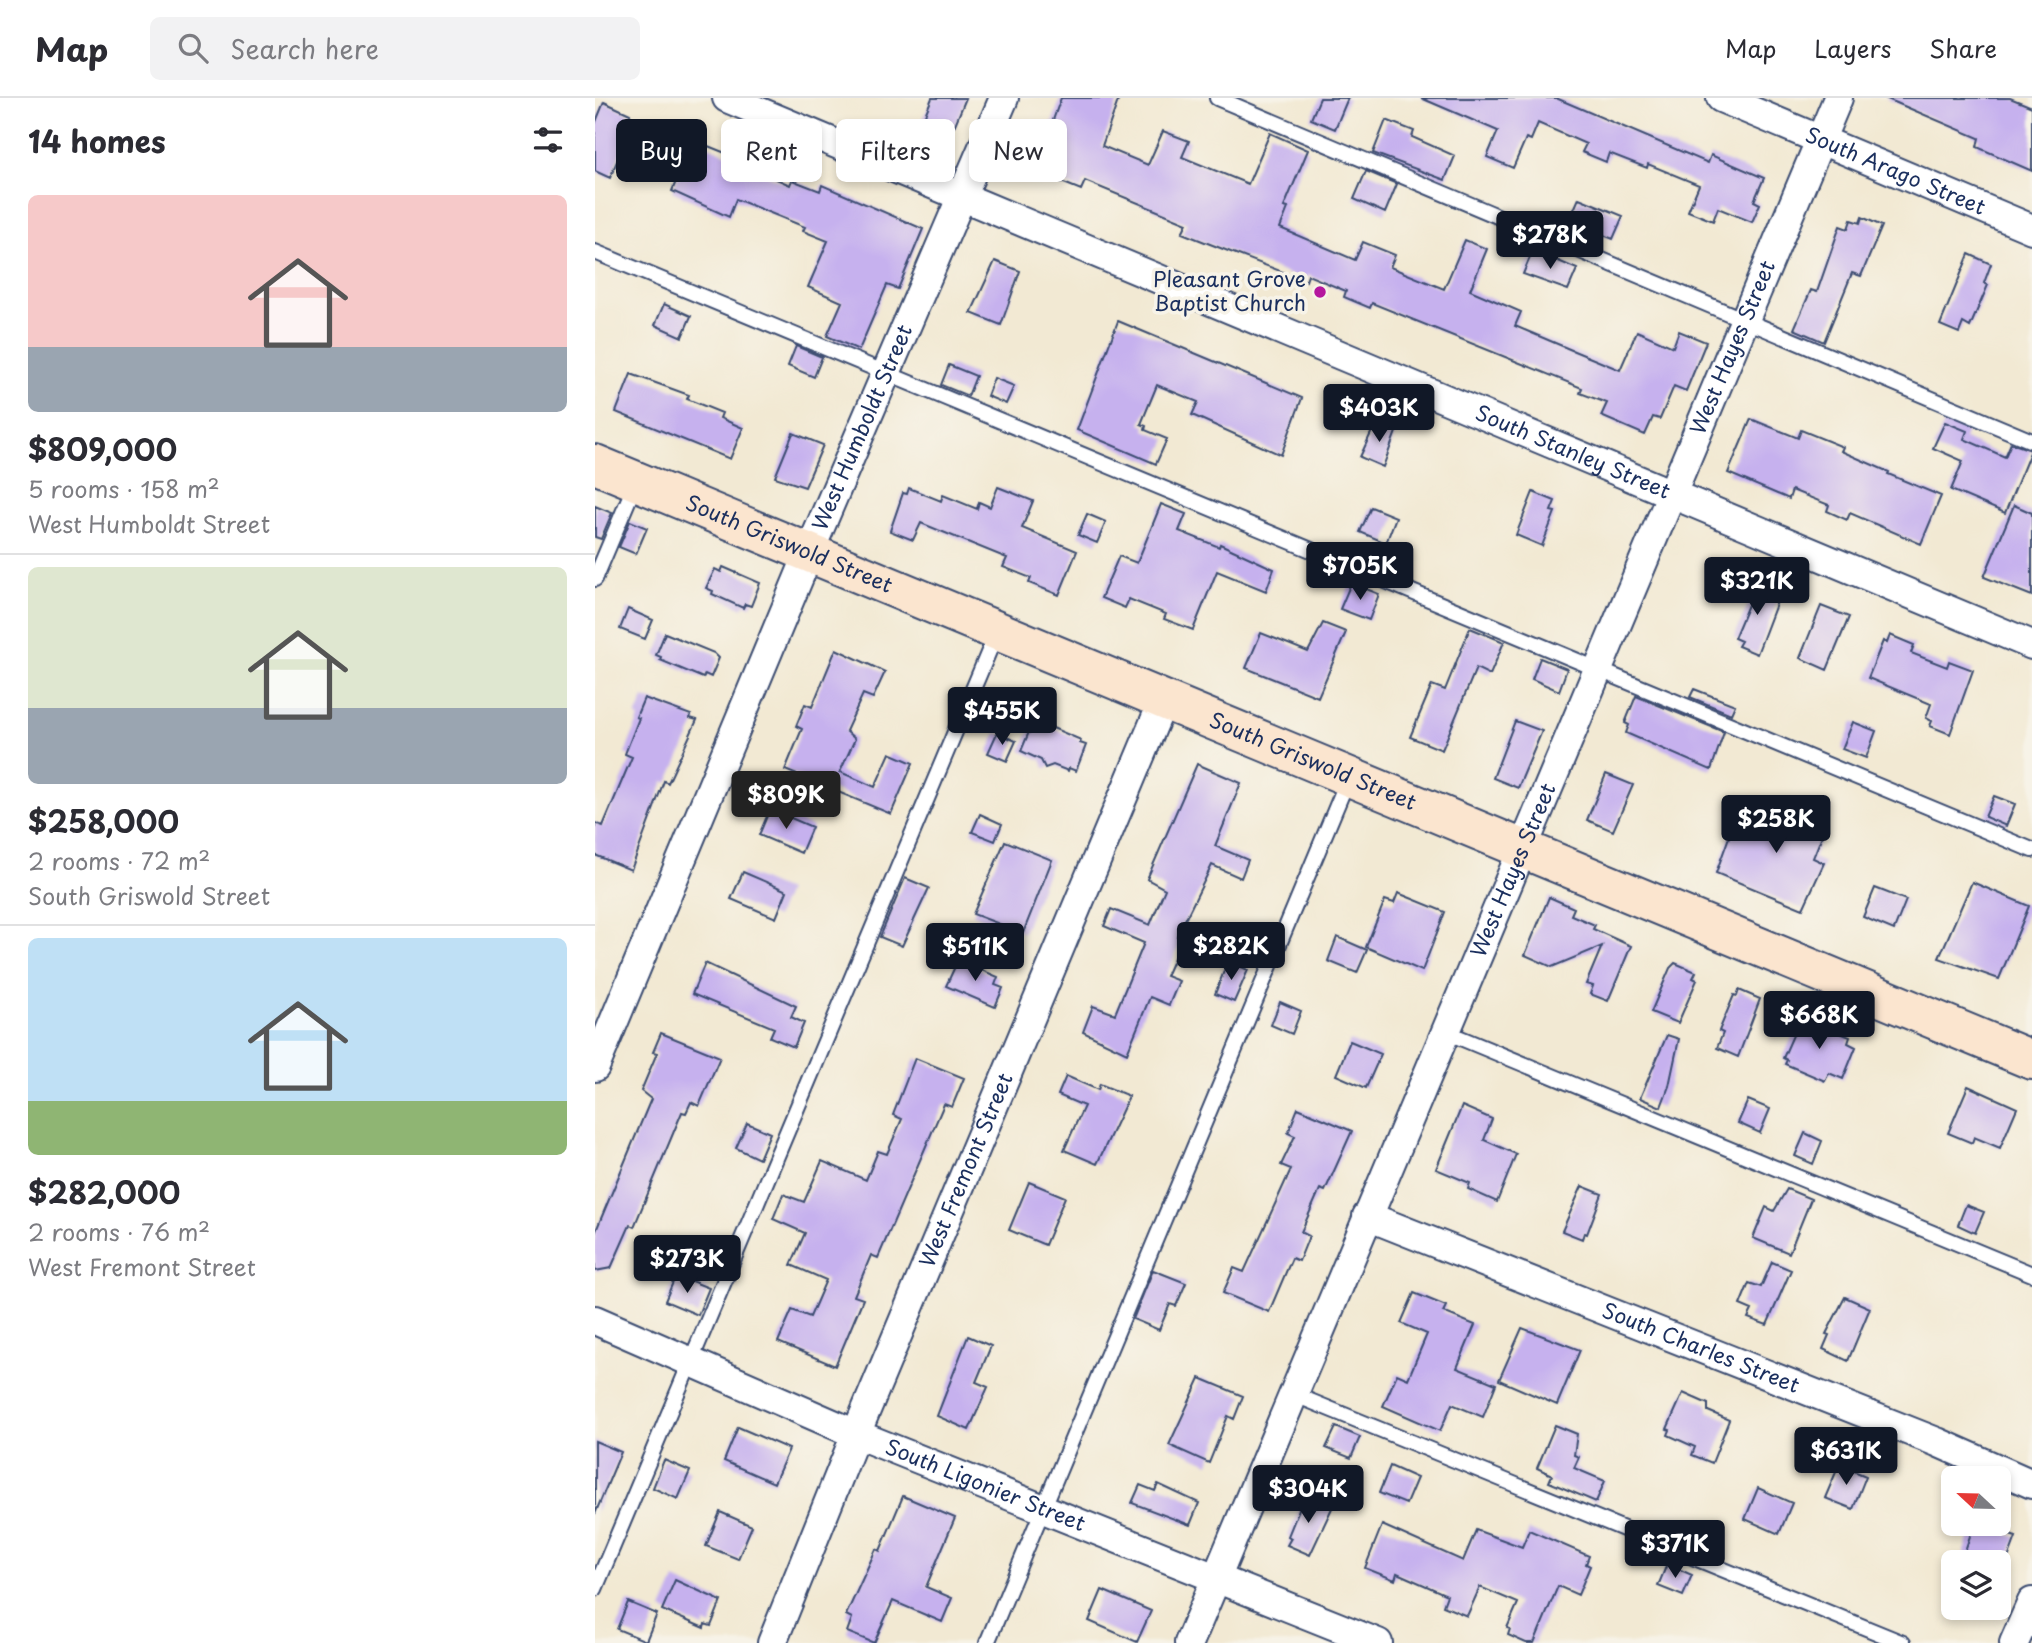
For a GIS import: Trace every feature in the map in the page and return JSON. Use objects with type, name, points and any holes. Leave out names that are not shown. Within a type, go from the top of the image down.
[{"type":"street","name":"South Stanley Street","points":[[727,98],[2032,645]]},
{"type":"street","name":"West Humboldt Street","points":[[595,1067],[809,553],[1004,98]]},
{"type":"street","name":"South Arago Street","points":[[1721,98],[2032,229]]},
{"type":"street","name":"West Hayes Street","points":[[1189,1643],[1367,1216],[1674,495],[1838,98]]},
{"type":"street","name":"South Griswold Street","points":[[595,464],[2032,1060]]},
{"type":"street","name":"West Fremont Street","points":[[772,1643],[856,1434],[1164,699]]},
{"type":"street","name":"South Charles Street","points":[[1367,1216],[1937,1442],[2032,1483]]},
{"type":"street","name":"South Ligonier Street","points":[[595,1320],[856,1434],[1378,1643]]},
{"type":"street","points":[[2014,1643],[2032,1602]]},
{"type":"lane","points":[[1217,98],[2032,441]]},
{"type":"lane","points":[[595,252],[2032,850]]},
{"type":"lane","points":[[595,579],[636,481]]},
{"type":"lane","points":[[595,1590],[998,631]]},
{"type":"lane","points":[[987,1643],[1349,777]]},
{"type":"lane","points":[[1446,1031],[2032,1274]]},
{"type":"lane","points":[[1293,1394],[1903,1643]]},
{"type":"building","points":[[932,98],[966,98],[955,125],[955,119],[923,119]]},
{"type":"building","points":[[1061,98],[1119,98],[1102,146],[1148,165],[1163,131],[1189,141],[1182,157],[1248,184],[1270,133],[1308,150],[1284,207],[1288,208],[1280,228],[1355,260],[1363,242],[1395,255],[1390,267],[1444,289],[1465,240],[1487,249],[1470,290],[1521,312],[1515,326],[1620,370],[1637,331],[1673,347],[1679,331],[1706,342],[1686,391],[1674,386],[1660,419],[1653,417],[1645,435],[1601,416],[1607,403],[1580,393],[1582,388],[1372,303],[1370,308],[1344,297],[1346,291],[1308,275],[1306,281],[1182,233],[1187,223],[1085,181],[1081,190],[1061,182],[1067,182],[1067,119],[1053,119]]},
{"type":"building","points":[[1320,98],[1348,98],[1335,129],[1311,119]]},
{"type":"building","points":[[1421,98],[1556,98],[1708,163],[1711,155],[1764,178],[1754,201],[1760,204],[1752,222],[1718,208],[1713,221],[1688,211],[1699,185],[1648,164],[1647,168],[1609,153],[1606,162],[1582,152],[1586,144],[1538,123],[1531,140],[1526,138],[1513,168],[1487,157],[1498,131]]},
{"type":"building","points":[[1885,98],[2010,98],[2032,107],[2032,171],[1977,147],[1979,138]]},
{"type":"building","points":[[604,102],[630,114],[631,119],[616,119],[616,164],[610,178],[595,171],[595,124]]},
{"type":"building","points":[[1386,120],[1414,131],[1412,137],[1455,156],[1445,180],[1373,153]]},
{"type":"building","points":[[707,146],[721,151],[721,182],[783,182],[790,185],[791,182],[797,182],[820,191],[822,185],[923,229],[898,289],[887,285],[859,350],[827,336],[842,302],[808,287],[828,241],[803,231],[805,227],[736,199],[729,217],[672,191],[676,182],[707,182]]},
{"type":"building","points":[[1366,171],[1397,184],[1385,213],[1354,199]]},
{"type":"building","points":[[1579,198],[1623,216],[1613,239],[1569,221]]},
{"type":"building","points":[[1862,217],[1882,226],[1861,276],[1852,273],[1824,342],[1794,329],[1811,290],[1817,292],[1840,226],[1848,229],[1851,220],[1860,223]]},
{"type":"building","points":[[1533,250],[1577,269],[1568,290],[1523,274]]},
{"type":"building","points":[[1969,254],[1991,264],[1984,283],[1988,285],[1970,327],[1963,323],[1959,333],[1940,325]]},
{"type":"building","points":[[995,261],[1020,271],[1001,325],[971,313]]},
{"type":"building","points":[[664,304],[691,316],[682,337],[655,325]]},
{"type":"building","points":[[1118,321],[1302,398],[1281,455],[1192,415],[1198,402],[1157,385],[1141,424],[1146,426],[1145,430],[1167,439],[1156,464],[1077,430]]},
{"type":"building","points":[[796,346],[822,357],[814,377],[788,366]]},
{"type":"building","points":[[949,365],[976,376],[968,396],[941,385]]},
{"type":"building","points":[[631,374],[689,395],[687,399],[722,413],[720,418],[743,428],[730,459],[616,412]]},
{"type":"building","points":[[994,378],[1014,386],[1006,404],[987,396]]},
{"type":"building","points":[[1751,419],[1798,438],[1801,430],[1843,447],[1841,451],[1941,496],[1921,544],[1850,513],[1847,520],[1827,511],[1829,505],[1792,490],[1789,499],[1728,473]]},
{"type":"building","points":[[1377,420],[1397,429],[1383,467],[1360,457]]},
{"type":"building","points":[[1945,422],[1967,431],[1964,439],[2005,457],[2011,443],[2031,450],[2005,513],[1951,490],[1963,461],[1933,448]]},
{"type":"building","points":[[793,433],[823,445],[805,487],[775,477]]},
{"type":"building","points":[[998,487],[1033,501],[1022,528],[1077,551],[1059,595],[1029,583],[1031,578],[1003,567],[1007,558],[921,523],[913,540],[890,531],[903,493],[907,494],[909,488],[941,501],[943,495],[977,509],[979,502],[990,507]]},
{"type":"building","points":[[1533,492],[1555,501],[1551,511],[1555,512],[1542,546],[1516,535]]},
{"type":"building","points":[[1161,504],[1186,514],[1179,531],[1219,547],[1220,544],[1274,569],[1266,591],[1217,571],[1193,630],[1164,619],[1166,614],[1129,599],[1125,608],[1101,598],[1119,556],[1137,563]]},
{"type":"building","points":[[2014,505],[2032,513],[2032,596],[1984,577]]},
{"type":"building","points":[[595,506],[612,513],[601,539],[595,537]]},
{"type":"building","points":[[1371,507],[1396,517],[1386,543],[1360,532]]},
{"type":"building","points":[[1087,514],[1106,522],[1097,543],[1078,535]]},
{"type":"building","points":[[630,521],[647,528],[636,554],[619,547]]},
{"type":"building","points":[[723,567],[760,583],[751,606],[745,604],[743,608],[712,594],[713,591],[706,588],[715,569],[721,572]]},
{"type":"building","points":[[1758,581],[1781,591],[1757,654],[1738,646],[1741,641],[1734,638]]},
{"type":"building","points":[[1351,583],[1379,594],[1369,620],[1340,609]]},
{"type":"building","points":[[1821,606],[1849,617],[1827,670],[1800,658]]},
{"type":"building","points":[[628,609],[653,620],[645,639],[620,629]]},
{"type":"building","points":[[1323,623],[1346,632],[1318,697],[1246,668],[1261,633],[1308,652]]},
{"type":"building","points":[[1470,628],[1504,642],[1490,675],[1476,668],[1442,750],[1410,737],[1432,685],[1445,690]]},
{"type":"building","points":[[665,633],[714,653],[719,658],[711,677],[705,674],[703,678],[660,660],[661,657],[656,655]]},
{"type":"building","points":[[1890,635],[1914,645],[1911,653],[1947,667],[1949,661],[1973,670],[1950,734],[1930,726],[1932,721],[1926,718],[1931,704],[1868,678],[1883,641],[1887,643]]},
{"type":"building","points":[[836,649],[885,672],[873,698],[863,694],[846,731],[855,739],[840,772],[875,787],[890,753],[913,763],[891,814],[785,770],[802,729],[796,726],[805,704],[812,707]]},
{"type":"building","points":[[1540,658],[1567,669],[1559,691],[1532,679]]},
{"type":"building","points":[[1694,689],[1735,705],[1731,714],[1690,697]]},
{"type":"building","points":[[1636,696],[1724,732],[1711,770],[1626,733],[1629,725],[1625,723]]},
{"type":"building","points":[[644,698],[691,715],[690,718],[697,720],[668,783],[664,781],[631,870],[595,855],[595,823],[603,826],[632,757],[625,754]]},
{"type":"building","points":[[1034,720],[1081,740],[1080,743],[1086,745],[1076,771],[1053,765],[1045,768],[1041,760],[1021,751]]},
{"type":"building","points":[[1515,721],[1542,731],[1518,788],[1493,778]]},
{"type":"building","points":[[1853,722],[1876,731],[1866,758],[1842,749]]},
{"type":"building","points":[[997,733],[1016,741],[1007,761],[988,753]]},
{"type":"building","points":[[1197,764],[1241,783],[1215,846],[1248,860],[1241,878],[1212,865],[1177,936],[1182,940],[1166,976],[1179,981],[1169,1005],[1150,997],[1127,1053],[1083,1032],[1093,1006],[1115,1014],[1144,943],[1104,926],[1111,909],[1150,925],[1165,889],[1147,879]]},
{"type":"building","points":[[1606,774],[1633,785],[1613,831],[1587,820]]},
{"type":"building","points":[[1994,796],[2015,804],[2006,826],[1985,817]]},
{"type":"building","points":[[1780,803],[1827,823],[1813,858],[1824,863],[1803,909],[1716,873],[1737,815],[1770,828]]},
{"type":"building","points":[[770,809],[812,827],[801,853],[759,835]]},
{"type":"building","points":[[980,814],[1002,824],[995,841],[972,832]]},
{"type":"building","points":[[1005,841],[1052,860],[1023,933],[973,914]]},
{"type":"building","points":[[743,872],[787,891],[776,918],[731,899]]},
{"type":"building","points":[[905,878],[929,888],[902,946],[880,937]]},
{"type":"building","points":[[1972,882],[2029,906],[1999,979],[1939,958]]},
{"type":"building","points":[[1875,888],[1906,900],[1894,930],[1863,917]]},
{"type":"building","points":[[1398,893],[1445,912],[1422,971],[1366,947],[1385,900],[1394,903]]},
{"type":"building","points":[[1549,897],[1574,908],[1571,915],[1595,925],[1593,929],[1631,946],[1608,1001],[1590,994],[1593,986],[1586,984],[1602,946],[1552,967],[1525,955]]},
{"type":"building","points":[[1337,937],[1367,950],[1357,973],[1328,961]]},
{"type":"building","points":[[958,960],[998,977],[995,985],[1003,988],[995,1007],[946,986]]},
{"type":"building","points":[[1228,961],[1248,970],[1234,1002],[1215,994]]},
{"type":"building","points":[[705,963],[796,1006],[791,1017],[804,1023],[794,1047],[770,1037],[774,1028],[692,994]]},
{"type":"building","points":[[1675,963],[1696,972],[1693,978],[1697,980],[1678,1023],[1651,1012],[1670,968]]},
{"type":"building","points":[[1739,990],[1760,999],[1738,1057],[1717,1048],[1723,1033],[1719,1031],[1734,995],[1737,996]]},
{"type":"building","points":[[1280,1002],[1301,1011],[1292,1034],[1271,1025]]},
{"type":"building","points":[[1801,1017],[1850,1037],[1848,1043],[1856,1047],[1843,1079],[1829,1073],[1825,1081],[1785,1064],[1787,1060],[1783,1058]]},
{"type":"building","points":[[661,1033],[720,1057],[699,1106],[691,1102],[686,1113],[682,1112],[634,1227],[630,1225],[611,1268],[595,1271],[595,1233],[651,1099],[641,1091],[657,1053],[653,1052]]},
{"type":"building","points":[[1667,1035],[1679,1039],[1669,1086],[1661,1107],[1640,1098]]},
{"type":"building","points":[[1350,1041],[1381,1054],[1366,1088],[1336,1075]]},
{"type":"building","points":[[915,1058],[964,1078],[952,1107],[944,1104],[878,1258],[871,1255],[854,1296],[863,1299],[835,1366],[778,1342],[792,1310],[810,1317],[826,1280],[791,1265],[805,1233],[773,1219],[783,1194],[804,1202],[822,1161],[866,1180],[878,1151],[887,1154],[902,1119],[893,1115]]},
{"type":"building","points":[[1066,1076],[1098,1090],[1100,1084],[1129,1096],[1097,1164],[1064,1150],[1084,1106],[1058,1095]]},
{"type":"building","points":[[1968,1086],[2017,1108],[2000,1148],[1974,1137],[1972,1143],[1948,1133]]},
{"type":"building","points":[[1748,1100],[1770,1109],[1760,1133],[1738,1123]]},
{"type":"building","points":[[1462,1106],[1492,1119],[1484,1140],[1516,1154],[1497,1202],[1468,1189],[1470,1183],[1436,1169]]},
{"type":"building","points":[[1298,1108],[1352,1131],[1325,1191],[1320,1189],[1301,1232],[1309,1236],[1299,1261],[1292,1258],[1269,1312],[1223,1293],[1234,1268],[1244,1272],[1291,1169],[1281,1165],[1295,1136],[1288,1133]]},
{"type":"building","points":[[747,1123],[770,1133],[759,1159],[736,1148]]},
{"type":"building","points":[[1805,1133],[1822,1141],[1813,1164],[1795,1156]]},
{"type":"building","points":[[1029,1182],[1065,1197],[1045,1245],[1009,1230]]},
{"type":"building","points":[[1582,1186],[1602,1194],[1587,1234],[1584,1233],[1582,1239],[1562,1231]]},
{"type":"building","points":[[1787,1189],[1811,1199],[1789,1253],[1753,1238],[1766,1207],[1774,1211]]},
{"type":"building","points":[[1966,1205],[1984,1212],[1975,1233],[1958,1225]]},
{"type":"building","points":[[1772,1262],[1791,1270],[1767,1325],[1748,1318],[1752,1310],[1740,1305],[1749,1283],[1761,1287]]},
{"type":"building","points":[[1153,1270],[1186,1283],[1176,1306],[1170,1304],[1159,1330],[1133,1319]]},
{"type":"building","points":[[676,1275],[709,1288],[698,1315],[665,1301]]},
{"type":"building","points":[[1414,1293],[1446,1306],[1443,1312],[1475,1325],[1457,1368],[1496,1384],[1483,1417],[1452,1404],[1440,1431],[1383,1406],[1397,1374],[1408,1379],[1427,1334],[1401,1323]]},
{"type":"building","points":[[1845,1297],[1870,1308],[1848,1361],[1823,1349],[1829,1335],[1826,1334]]},
{"type":"building","points":[[1522,1328],[1580,1350],[1557,1405],[1499,1380]]},
{"type":"building","points":[[968,1336],[991,1346],[976,1382],[988,1387],[969,1430],[937,1416]]},
{"type":"building","points":[[1200,1378],[1243,1396],[1234,1419],[1228,1416],[1209,1463],[1169,1445]]},
{"type":"building","points":[[1683,1393],[1708,1404],[1708,1411],[1729,1420],[1712,1463],[1692,1455],[1695,1447],[1668,1435],[1670,1430],[1667,1429]]},
{"type":"building","points":[[1555,1425],[1577,1434],[1574,1455],[1579,1457],[1574,1468],[1605,1481],[1596,1502],[1549,1482],[1552,1475],[1537,1468]]},
{"type":"building","points":[[738,1427],[789,1449],[774,1483],[724,1461]]},
{"type":"building","points":[[1336,1427],[1360,1437],[1351,1458],[1326,1448]]},
{"type":"building","points":[[595,1441],[621,1452],[595,1514]]},
{"type":"building","points":[[664,1460],[690,1471],[678,1499],[653,1488]]},
{"type":"building","points":[[1839,1465],[1866,1476],[1853,1509],[1825,1498]]},
{"type":"building","points":[[1390,1466],[1417,1478],[1406,1504],[1379,1493]]},
{"type":"building","points":[[1158,1484],[1199,1503],[1190,1525],[1132,1503],[1140,1485],[1155,1491]]},
{"type":"building","points":[[1758,1488],[1792,1503],[1779,1534],[1745,1519]]},
{"type":"building","points":[[903,1496],[955,1518],[926,1587],[952,1598],[942,1622],[893,1601],[874,1643],[847,1632],[852,1618],[846,1615],[876,1549],[880,1551]]},
{"type":"building","points":[[1304,1497],[1332,1508],[1310,1555],[1287,1545]]},
{"type":"building","points":[[720,1512],[752,1526],[738,1559],[706,1546]]},
{"type":"building","points":[[1382,1525],[1463,1561],[1476,1530],[1522,1547],[1529,1530],[1589,1556],[1586,1564],[1590,1566],[1578,1595],[1558,1586],[1534,1643],[1526,1643],[1508,1635],[1510,1629],[1507,1628],[1518,1603],[1480,1587],[1467,1616],[1443,1606],[1447,1595],[1397,1573],[1395,1580],[1365,1568]]},
{"type":"building","points":[[1970,1536],[2016,1537],[2011,1550],[1965,1550]]},
{"type":"building","points":[[1667,1564],[1692,1575],[1683,1596],[1658,1586]]},
{"type":"building","points":[[675,1580],[721,1601],[711,1626],[705,1624],[704,1628],[662,1610]]},
{"type":"building","points":[[1102,1590],[1151,1611],[1137,1642],[1089,1621]]},
{"type":"building","points":[[628,1602],[657,1614],[646,1641],[617,1629]]},
{"type":"place","name":"Pleasant Grove Baptist Church","points":[[1320,292]]}]
